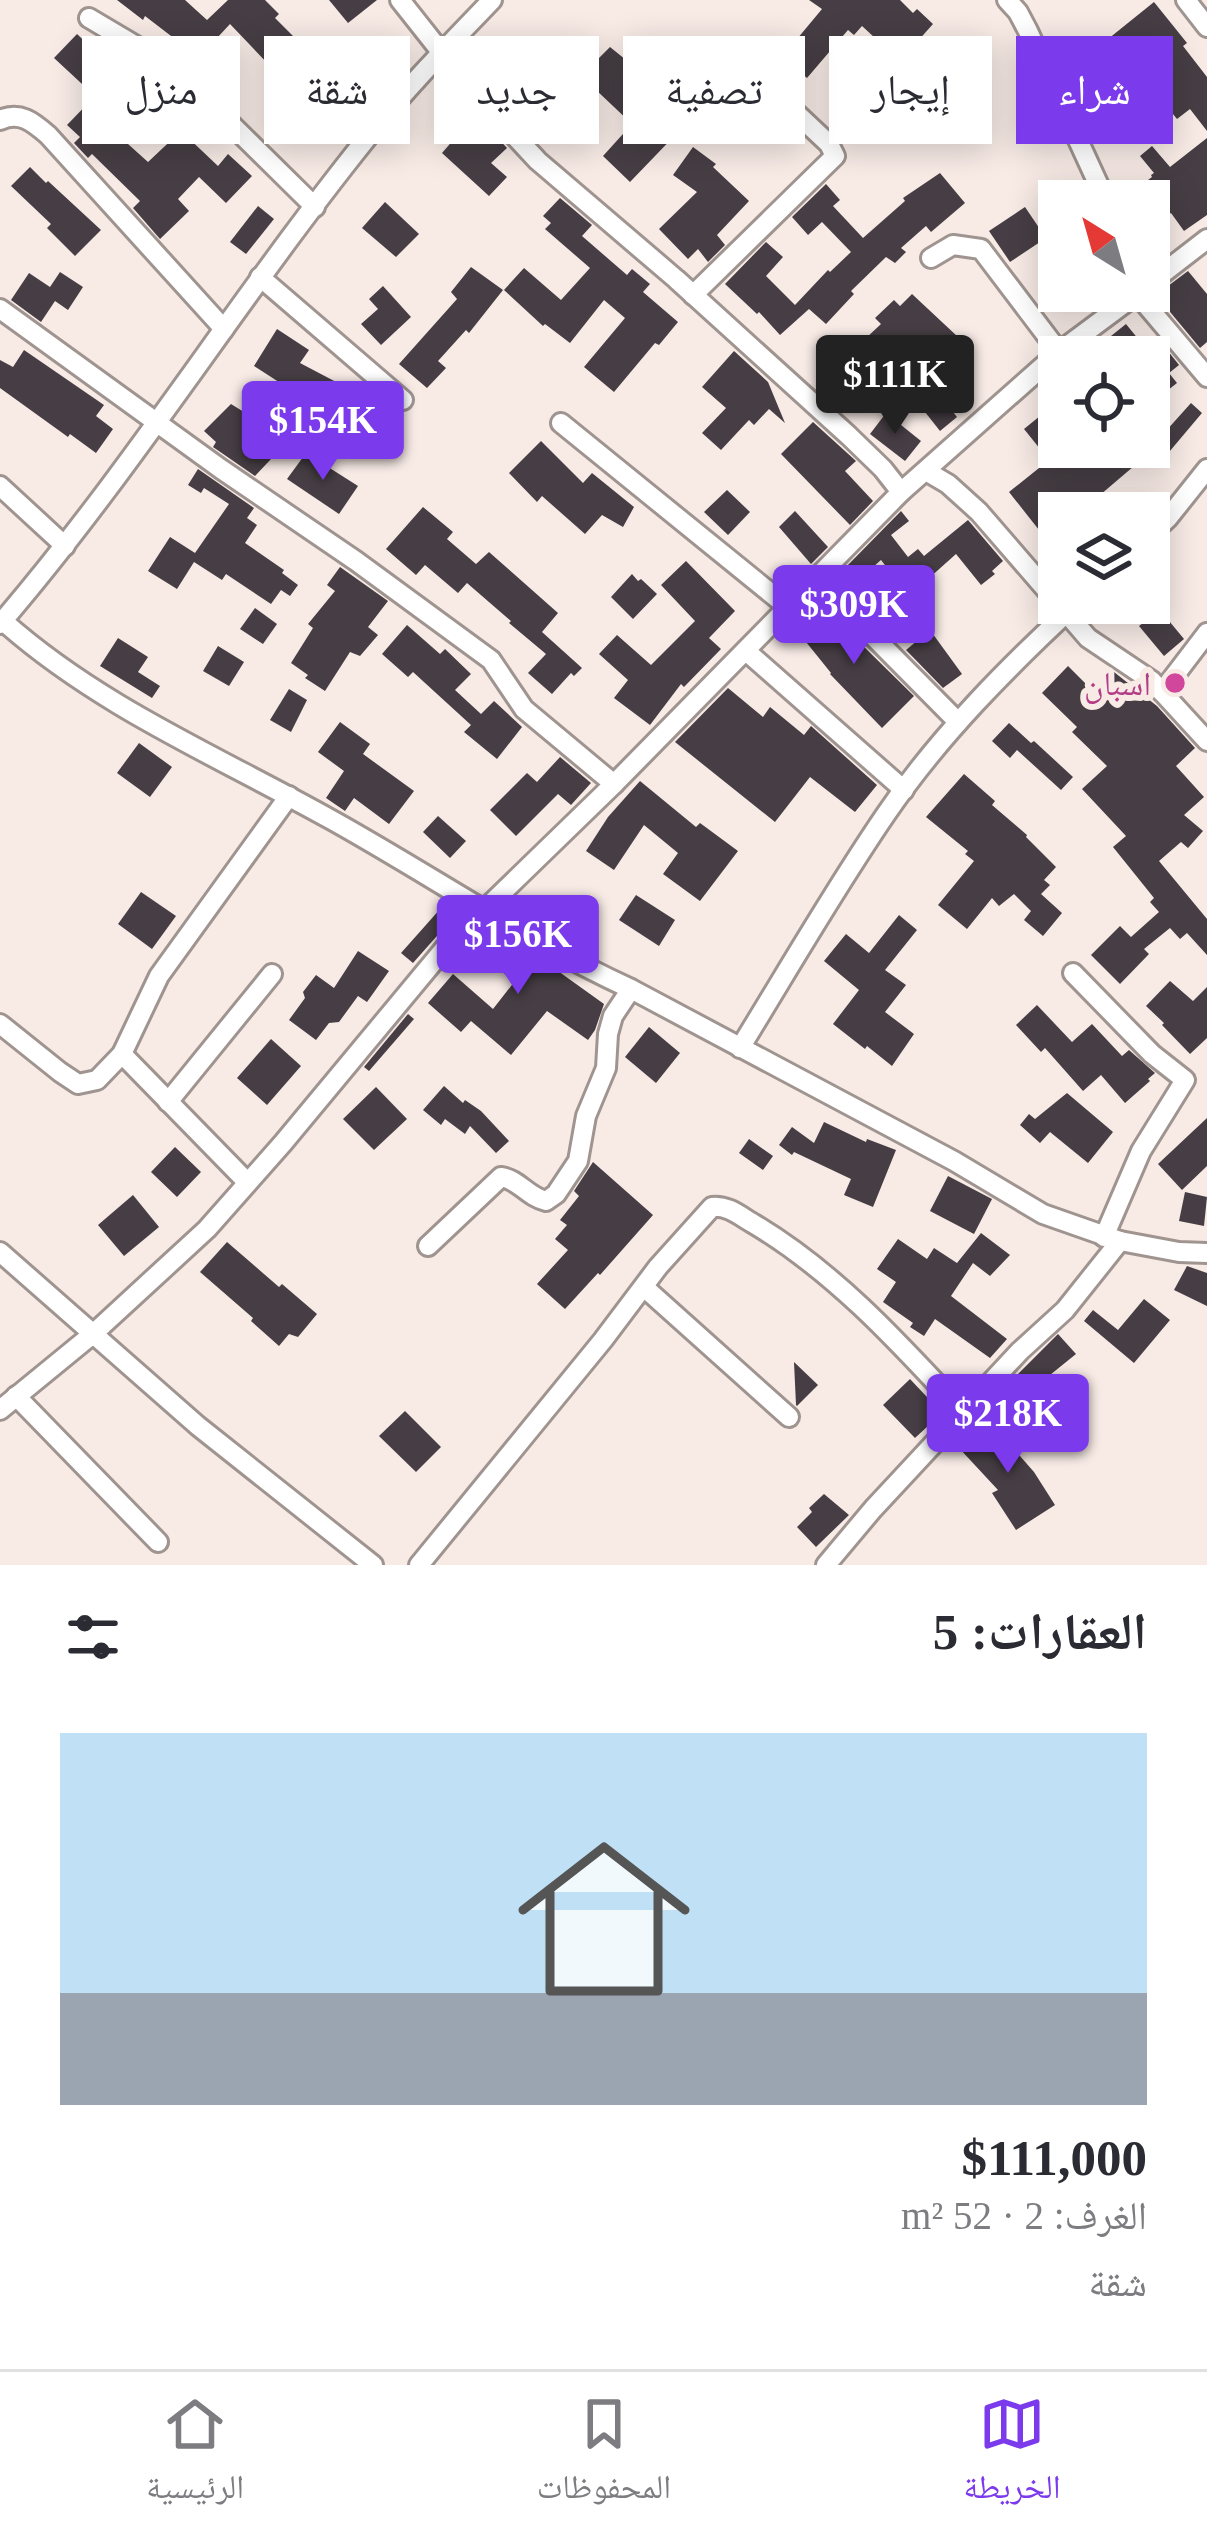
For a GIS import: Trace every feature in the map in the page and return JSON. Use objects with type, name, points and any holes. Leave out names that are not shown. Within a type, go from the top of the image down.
[{"type":"street","points":[[400,0],[434,43]]},
{"type":"street","points":[[457,36],[492,0]]},
{"type":"street","points":[[1007,0],[1038,51],[1096,180]]},
{"type":"street","points":[[1186,0],[1207,27]]},
{"type":"street","points":[[89,18],[175,69],[315,207]]},
{"type":"street","points":[[434,60],[375,127],[157,423],[1,623],[105,697],[374,844],[580,966],[632,989],[954,1161],[1042,1214],[1112,1239],[1207,1253]]},
{"type":"street","points":[[0,121],[28,118],[48,135],[224,329]]},
{"type":"street","points":[[693,295],[835,156],[805,121]]},
{"type":"street","points":[[522,144],[849,436],[901,492]]},
{"type":"street","points":[[1170,267],[1207,238]]},
{"type":"street","points":[[931,258],[953,244],[981,249],[1047,336]]},
{"type":"street","points":[[260,278],[403,400]]},
{"type":"street","points":[[0,309],[491,660],[524,709],[614,784]]},
{"type":"street","points":[[1080,336],[1111,312]]},
{"type":"street","points":[[1163,312],[1207,377]]},
{"type":"street","points":[[0,1410],[94,1333],[207,1229],[482,910],[614,784],[901,492],[1038,371]]},
{"type":"street","points":[[561,423],[788,608]]},
{"type":"street","points":[[1170,515],[1207,469]]},
{"type":"street","points":[[926,471],[979,512],[1038,573]]},
{"type":"street","points":[[0,486],[65,545]]},
{"type":"street","points":[[819,577],[958,722]]},
{"type":"street","points":[[740,1048],[887,812],[958,722],[1056,624]]},
{"type":"street","points":[[1081,624],[1088,638],[1152,681],[1207,741]]},
{"type":"street","points":[[1162,692],[1207,633]]},
{"type":"street","points":[[746,651],[904,790]]},
{"type":"street","points":[[0,1024],[78,1084],[97,1081],[122,1054],[159,976],[289,796]]},
{"type":"street","points":[[1073,973],[1152,1054],[1185,1080],[1207,1082]]},
{"type":"street","points":[[168,1102],[272,974]]},
{"type":"street","points":[[428,1246],[501,1177],[510,1178],[534,1198],[546,1201],[556,1194],[578,1161],[586,1116],[606,1069],[613,1016],[632,989]]},
{"type":"street","points":[[122,1054],[247,1182]]},
{"type":"street","points":[[826,1565],[1020,1351],[1065,1310],[1112,1239],[1142,1151],[1185,1080]]},
{"type":"street","points":[[419,1565],[658,1267],[712,1207],[726,1208],[775,1237],[850,1294],[964,1413]]},
{"type":"street","points":[[0,1252],[249,1469],[373,1565]]},
{"type":"street","points":[[645,1288],[789,1417]]},
{"type":"street","points":[[16,1396],[158,1542]]},
{"type":"building","points":[[117,0],[185,0],[207,20],[228,0],[265,0],[293,36],[264,36],[264,60],[230,24],[219,36],[171,36],[145,16],[143,20]]},
{"type":"building","points":[[329,0],[377,0],[348,23]]},
{"type":"building","points":[[809,0],[900,0],[933,24],[922,36],[873,36],[862,26],[854,35],[848,30],[843,36],[829,36],[829,52],[807,78],[805,36],[800,36],[822,9]]},
{"type":"building","points":[[1154,2],[1207,77],[1207,131],[1190,109],[1177,119],[1173,114],[1173,36],[1112,36]]},
{"type":"building","points":[[77,34],[82,39],[82,84],[54,58]]},
{"type":"building","points":[[610,47],[623,58],[623,115],[599,93],[599,58]]},
{"type":"building","points":[[82,109],[82,144],[128,144],[148,162],[167,144],[195,144],[218,166],[228,154],[252,176],[226,203],[199,177],[178,199],[189,211],[160,239],[133,208],[140,201],[92,154],[88,158],[74,143],[80,137],[67,125]]},
{"type":"building","points":[[623,134],[623,144],[667,144],[630,182],[603,156]]},
{"type":"building","points":[[1207,138],[1207,215],[1184,231],[1170,214],[1170,180],[1148,180],[1154,173],[1140,156],[1152,146],[1170,167]]},
{"type":"building","points":[[450,144],[503,144],[507,148],[491,163],[507,177],[489,196],[442,153]]},
{"type":"building","points":[[693,147],[716,164],[713,167],[749,201],[717,235],[725,245],[708,262],[698,249],[688,259],[659,229],[697,192],[673,175]]},
{"type":"building","points":[[30,167],[101,230],[75,256],[47,228],[51,224],[11,186]]},
{"type":"building","points":[[940,173],[965,203],[931,232],[926,226],[901,248],[906,252],[895,263],[886,257],[826,324],[809,309],[780,335],[725,284],[766,242],[783,257],[766,276],[795,305],[851,252],[822,222],[808,235],[792,217],[826,184],[840,200],[833,206],[863,238],[903,198]]},
{"type":"building","points":[[560,198],[592,225],[582,236],[627,275],[632,269],[650,284],[643,292],[678,322],[614,392],[584,367],[625,318],[604,300],[570,343],[543,326],[504,290],[524,268],[561,300],[590,268],[545,229],[551,223],[543,216]]},
{"type":"building","points":[[385,202],[419,234],[396,257],[362,228]]},
{"type":"building","points":[[258,206],[274,219],[246,254],[230,242]]},
{"type":"building","points":[[1025,207],[1038,226],[1038,243],[1010,262],[989,231]]},
{"type":"building","points":[[471,267],[503,290],[469,333],[466,330],[438,361],[446,368],[427,388],[399,364],[457,299],[451,292]]},
{"type":"building","points":[[1188,271],[1207,294],[1207,342],[1200,348],[1170,312],[1170,284]]},
{"type":"building","points":[[60,272],[83,287],[68,310],[55,301],[41,322],[11,300],[29,273],[50,287]]},
{"type":"building","points":[[383,286],[411,317],[381,345],[361,324],[378,309],[369,299]]},
{"type":"building","points":[[912,294],[958,337],[922,371],[900,347],[864,375],[847,356],[881,324],[875,318],[894,300],[900,306]]},
{"type":"building","points":[[1126,324],[1136,336],[1111,336]]},
{"type":"building","points":[[277,329],[309,350],[300,363],[358,391],[392,415],[381,431],[370,435],[355,424],[340,445],[321,432],[338,407],[328,399],[306,422],[282,407],[268,430],[287,442],[255,476],[213,447],[216,442],[204,431],[231,404],[257,420],[285,386],[254,366]]},
{"type":"building","points":[[24,350],[104,405],[96,416],[113,429],[96,453],[0,388],[0,360],[13,367]]},
{"type":"building","points":[[734,351],[768,382],[785,423],[769,409],[754,425],[749,420],[721,450],[702,433],[726,408],[702,387]]},
{"type":"building","points":[[931,384],[957,417],[940,431],[914,398]]},
{"type":"building","points":[[1191,403],[1202,413],[1170,451],[1170,426]]},
{"type":"building","points":[[886,413],[921,441],[905,461],[870,434]]},
{"type":"building","points":[[1038,418],[1038,446],[1024,429]]},
{"type":"building","points":[[813,422],[856,461],[845,471],[873,501],[850,525],[781,454]]},
{"type":"building","points":[[541,441],[583,483],[592,473],[634,507],[623,527],[602,515],[585,534],[542,496],[537,502],[509,473]]},
{"type":"building","points":[[306,453],[358,486],[339,514],[287,479]]},
{"type":"building","points":[[1039,468],[1132,468],[1104,492],[1038,492],[1038,529],[1009,492]]},
{"type":"building","points":[[198,469],[254,508],[247,518],[257,525],[245,543],[298,585],[290,596],[281,590],[271,604],[226,574],[222,580],[194,562],[177,589],[148,571],[170,537],[195,553],[229,504],[204,488],[201,493],[188,485]]},
{"type":"building","points":[[727,490],[750,512],[728,535],[704,512]]},
{"type":"building","points":[[423,507],[453,532],[447,539],[476,564],[489,552],[558,613],[542,632],[582,668],[552,694],[528,673],[546,654],[511,621],[467,583],[458,593],[425,565],[416,575],[386,549]]},
{"type":"building","points":[[795,511],[828,547],[811,564],[779,527]]},
{"type":"building","points":[[901,511],[909,521],[891,535],[908,557],[918,549],[924,556],[968,520],[1003,561],[981,585],[956,554],[909,596],[881,560],[856,582],[844,569]]},
{"type":"building","points":[[686,561],[735,611],[709,638],[721,649],[684,687],[681,684],[650,725],[614,698],[628,680],[599,654],[617,635],[651,665],[695,621],[661,585]]},
{"type":"building","points":[[340,567],[388,601],[368,627],[378,635],[360,656],[350,652],[325,691],[291,663],[313,628],[308,624],[335,591],[327,585]]},
{"type":"building","points":[[632,574],[657,594],[633,619],[611,597]]},
{"type":"building","points":[[821,604],[853,641],[914,696],[882,728],[830,674],[794,627],[801,622],[802,612],[812,612]]},
{"type":"building","points":[[255,608],[277,624],[263,644],[240,629]]},
{"type":"building","points":[[1170,622],[1184,639],[1164,656],[1139,626]]},
{"type":"building","points":[[407,625],[440,654],[445,649],[471,674],[455,690],[481,714],[494,701],[522,727],[497,759],[464,732],[471,725],[413,672],[408,677],[382,654]]},
{"type":"building","points":[[930,630],[962,674],[943,688],[906,650]]},
{"type":"building","points":[[118,638],[148,657],[138,672],[160,686],[152,698],[100,666]]},
{"type":"building","points":[[218,646],[244,662],[229,686],[203,671]]},
{"type":"building","points":[[1068,666],[1094,692],[1114,672],[1157,706],[1195,748],[1176,766],[1204,797],[1184,815],[1203,831],[1188,848],[1181,842],[1159,861],[1207,919],[1207,955],[1187,933],[1180,939],[1170,928],[1144,949],[1149,954],[1120,984],[1091,955],[1120,926],[1131,937],[1159,912],[1150,902],[1154,898],[1113,847],[1126,836],[1082,789],[1107,766],[1042,693]]},
{"type":"building","points":[[728,688],[763,717],[770,707],[804,735],[811,726],[877,785],[855,812],[810,777],[775,822],[675,742]]},
{"type":"building","points":[[289,689],[307,700],[291,732],[270,720]]},
{"type":"building","points":[[340,722],[370,744],[363,754],[414,791],[389,824],[354,798],[345,811],[326,798],[344,771],[318,752]]},
{"type":"building","points":[[1009,723],[1073,777],[1061,790],[1017,750],[1010,758],[992,741]]},
{"type":"building","points":[[139,743],[172,767],[150,797],[117,773]]},
{"type":"building","points":[[560,757],[591,783],[571,805],[558,794],[516,836],[490,810],[527,773],[537,782]]},
{"type":"building","points":[[964,774],[1056,867],[1044,880],[1050,885],[1041,894],[1062,913],[1043,936],[1024,920],[1031,911],[1014,894],[999,906],[992,898],[967,929],[938,905],[974,861],[926,817]]},
{"type":"building","points":[[640,781],[696,827],[700,823],[738,851],[700,901],[663,874],[678,853],[644,825],[614,870],[586,851]]},
{"type":"building","points":[[438,816],[466,841],[450,858],[423,832]]},
{"type":"building","points":[[141,892],[176,916],[152,949],[118,924]]},
{"type":"building","points":[[636,895],[675,920],[659,946],[619,920]]},
{"type":"building","points":[[440,899],[459,911],[413,963],[401,953],[441,908]]},
{"type":"building","points":[[899,915],[917,930],[885,970],[906,985],[885,1012],[914,1034],[892,1066],[833,1024],[859,990],[824,961],[846,934],[869,953]]},
{"type":"building","points":[[491,930],[604,1004],[588,1040],[547,1011],[511,1055],[471,1021],[461,1032],[428,1003],[453,974],[493,1009],[515,981],[474,953]]},
{"type":"building","points":[[358,951],[389,971],[367,1002],[358,996],[339,1022],[329,1023],[316,1040],[289,1020],[316,975],[334,988]]},
{"type":"building","points":[[1170,981],[1193,1001],[1207,987],[1207,1038],[1190,1054],[1146,1006]]},
{"type":"building","points":[[1037,1005],[1072,1042],[1092,1024],[1122,1056],[1129,1050],[1155,1073],[1125,1103],[1101,1075],[1083,1091],[1045,1048],[1041,1052],[1016,1025]]},
{"type":"building","points":[[408,1014],[414,1019],[369,1071],[364,1067]]},
{"type":"building","points":[[649,1027],[680,1053],[656,1083],[625,1057]]},
{"type":"building","points":[[271,1039],[301,1066],[267,1105],[237,1078]]},
{"type":"building","points":[[444,1086],[481,1111],[509,1141],[496,1153],[470,1126],[465,1134],[445,1119],[441,1125],[423,1110]]},
{"type":"building","points":[[376,1087],[407,1119],[374,1150],[343,1119]]},
{"type":"building","points":[[1067,1093],[1113,1132],[1088,1163],[1050,1132],[1040,1143],[1020,1125],[1029,1114],[1035,1119]]},
{"type":"building","points":[[1207,1118],[1207,1166],[1182,1190],[1158,1164]]},
{"type":"building","points":[[824,1122],[896,1150],[873,1207],[844,1195],[851,1179],[779,1145],[792,1127],[814,1143]]},
{"type":"building","points":[[749,1139],[773,1156],[763,1170],[739,1153]]},
{"type":"building","points":[[175,1147],[201,1172],[177,1197],[151,1172]]},
{"type":"building","points":[[593,1162],[653,1215],[565,1309],[537,1284],[568,1250],[555,1239],[567,1225],[560,1220],[579,1196],[574,1191]]},
{"type":"building","points":[[948,1176],[992,1199],[974,1234],[930,1211]]},
{"type":"building","points":[[1185,1192],[1207,1197],[1204,1226],[1179,1221]]},
{"type":"building","points":[[133,1195],[159,1227],[124,1256],[98,1225]]},
{"type":"building","points":[[981,1233],[1010,1255],[990,1276],[973,1263],[951,1296],[1007,1339],[990,1358],[935,1319],[924,1336],[910,1327],[913,1323],[883,1302],[896,1282],[877,1269],[898,1239],[927,1259],[934,1248],[957,1263]]},
{"type":"building","points":[[227,1242],[317,1314],[298,1337],[289,1334],[279,1346],[200,1272]]},
{"type":"building","points":[[1187,1266],[1207,1273],[1207,1306],[1174,1290]]},
{"type":"building","points":[[1144,1299],[1170,1320],[1134,1363],[1084,1321],[1093,1310],[1118,1330]]},
{"type":"building","points":[[1058,1334],[1076,1354],[1024,1396],[1011,1381]]},
{"type":"building","points":[[794,1362],[818,1385],[797,1406],[796,1405]]},
{"type":"building","points":[[910,1379],[942,1413],[915,1438],[883,1405]]},
{"type":"building","points":[[405,1411],[441,1447],[416,1472],[379,1436]]},
{"type":"building","points":[[989,1421],[1034,1472],[1055,1505],[1016,1530],[992,1493],[998,1490],[959,1448]]},
{"type":"building","points":[[824,1494],[849,1515],[816,1547],[797,1527]]},
{"type":"place","name":"اسبان","points":[[1175,683]]}]
